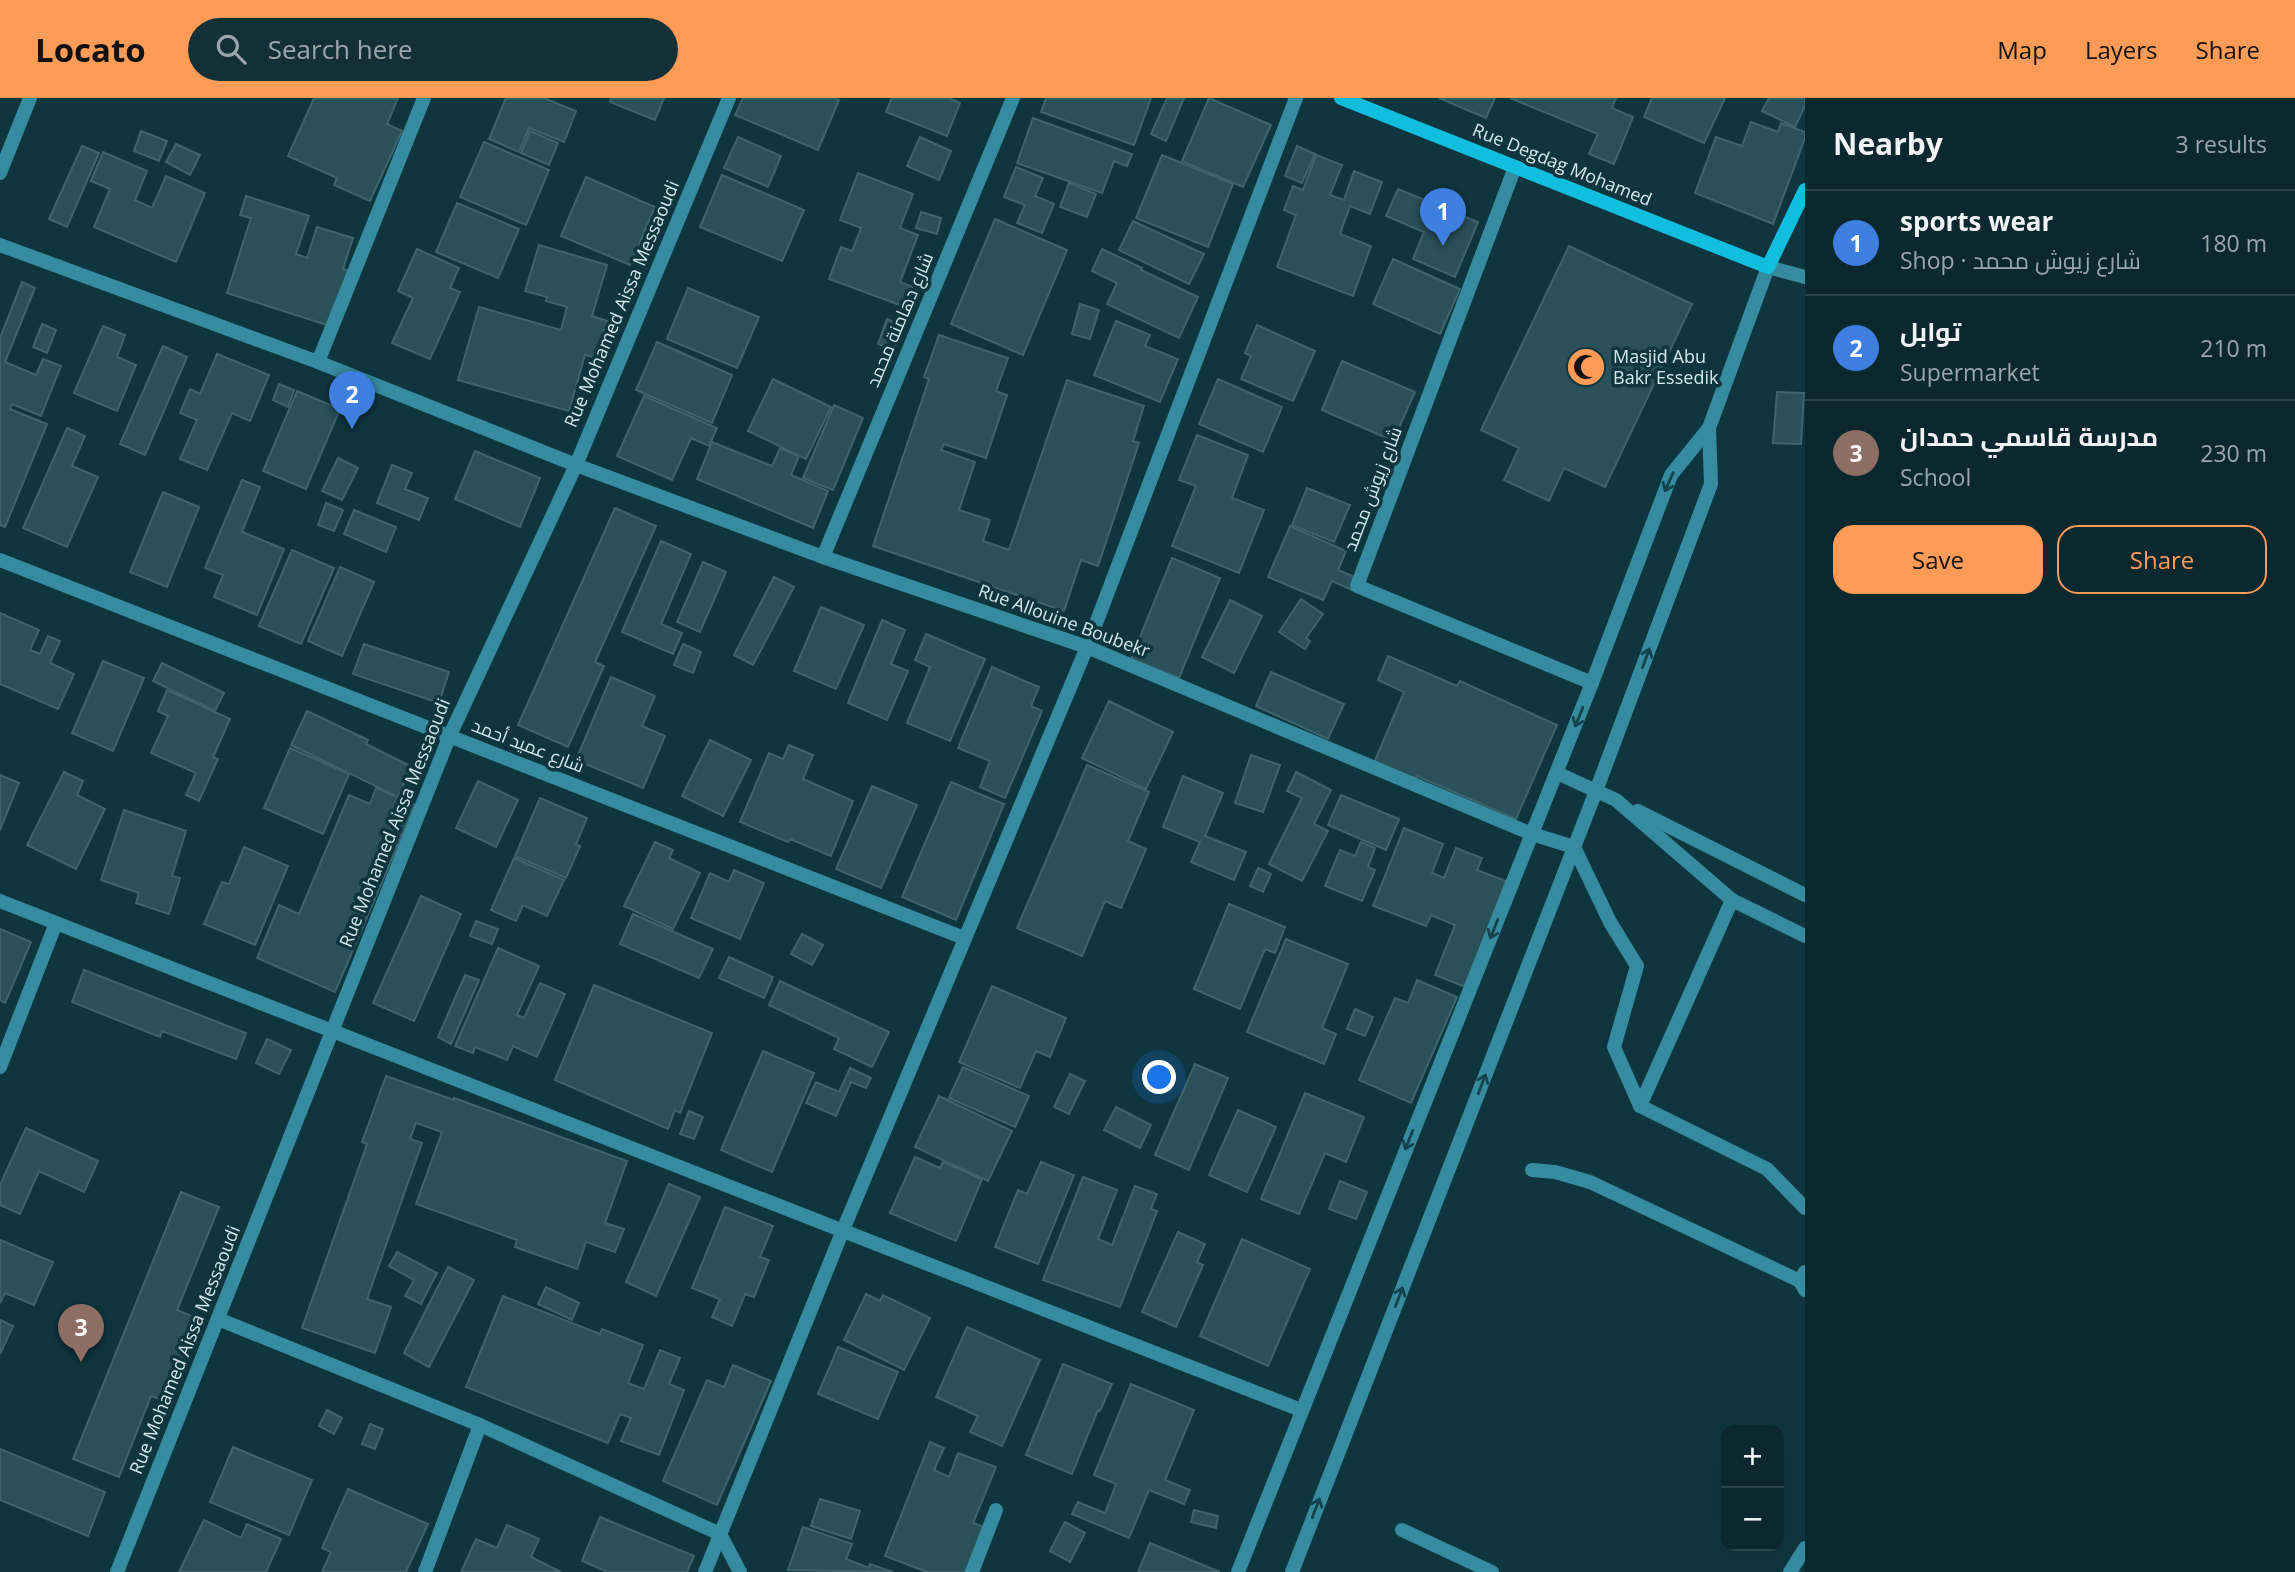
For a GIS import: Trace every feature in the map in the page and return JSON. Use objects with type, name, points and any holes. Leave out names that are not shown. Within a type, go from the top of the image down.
[{"type":"main road","name":"Rue Degdag Mohamed","points":[[1341,98],[1768,267]]},
{"type":"main road","points":[[1768,267],[1805,190]]},
{"type":"street","points":[[0,173],[30,98]]},
{"type":"street","points":[[318,362],[424,98]]},
{"type":"street","name":"Rue Mohamed Aissa Messaoudi","points":[[117,1572],[450,735],[576,465],[729,98]]},
{"type":"street","name":"شارع دهامنة محمد","points":[[823,557],[1013,98]]},
{"type":"street","points":[[705,1572],[843,1230],[1087,647],[1296,98]]},
{"type":"street","name":"شارع زيوش محمد","points":[[1515,167],[1357,586],[1592,683]]},
{"type":"street","name":"Rue Allouine Boubekr","points":[[0,244],[318,362],[576,465],[823,557],[1087,647],[1532,834],[1574,847]]},
{"type":"street","points":[[1238,1572],[1592,683],[1671,475],[1709,428],[1768,267],[1805,277]]},
{"type":"street","points":[[1292,1572],[1596,791],[1711,484],[1709,428]]},
{"type":"street","name":"شارع عميد أحمد","points":[[0,560],[964,938]]},
{"type":"street","points":[[1556,773],[1616,800],[1805,895]]},
{"type":"street","points":[[1616,800],[1732,900],[1805,936]]},
{"type":"street","points":[[1574,847],[1610,922],[1637,967],[1615,1047],[1640,1106],[1767,1169],[1805,1208]]},
{"type":"street","points":[[1640,1106],[1732,900]]},
{"type":"street","points":[[0,901],[1301,1410]]},
{"type":"street","points":[[0,1067],[55,923]]},
{"type":"street","points":[[1532,1170],[1555,1171],[1590,1182],[1803,1281]]},
{"type":"street","points":[[218,1319],[480,1425],[720,1534],[740,1572]]},
{"type":"street","points":[[425,1572],[480,1425]]},
{"type":"street","points":[[972,1572],[996,1510]]},
{"type":"street","points":[[1402,1530],[1492,1572]]},
{"type":"street","points":[[1790,1572],[1805,1548]]},
{"type":"building","points":[[314,98],[398,98],[387,124],[402,131],[370,201],[334,185],[337,178],[288,156]]},
{"type":"building","points":[[506,98],[544,98],[576,111],[564,142],[529,128],[519,152],[489,139]]},
{"type":"building","points":[[611,98],[664,98],[655,120],[610,102]]},
{"type":"building","points":[[743,98],[839,100],[818,150],[735,115]]},
{"type":"building","points":[[892,98],[949,98],[960,103],[947,136],[886,112]]},
{"type":"building","points":[[1046,98],[1151,98],[1134,145],[1041,112]]},
{"type":"building","points":[[1167,98],[1184,98],[1166,141],[1151,134]]},
{"type":"building","points":[[1209,98],[1271,125],[1243,187],[1182,161]]},
{"type":"building","points":[[1439,98],[1495,98],[1486,118]]},
{"type":"building","points":[[1510,98],[1616,98],[1612,108],[1633,117],[1614,164],[1589,154],[1598,134]]},
{"type":"building","points":[[1652,98],[1725,98],[1704,143],[1644,117]]},
{"type":"building","points":[[1769,98],[1805,98],[1805,106],[1795,127],[1762,111]]},
{"type":"building","points":[[1033,118],[1132,154],[1127,166],[1114,161],[1102,193],[1017,163]]},
{"type":"building","points":[[1751,122],[1778,132],[1781,123],[1805,132],[1773,224],[1695,193],[1716,137],[1742,146]]},
{"type":"building","points":[[141,131],[167,141],[159,161],[134,151]]},
{"type":"building","points":[[530,131],[558,143],[549,165],[521,153]]},
{"type":"building","points":[[738,137],[781,156],[768,187],[724,168]]},
{"type":"building","points":[[920,137],[951,151],[939,180],[907,166]]},
{"type":"building","points":[[484,142],[549,170],[526,225],[460,197]]},
{"type":"building","points":[[176,144],[200,155],[190,175],[166,162]]},
{"type":"building","points":[[82,146],[99,153],[67,227],[49,219]]},
{"type":"building","points":[[1297,146],[1315,154],[1302,183],[1285,176]]},
{"type":"building","points":[[103,152],[147,171],[135,200],[152,208],[166,176],[205,193],[176,262],[94,227],[110,189],[91,181]]},
{"type":"building","points":[[1162,155],[1233,184],[1208,247],[1136,218]]},
{"type":"building","points":[[1316,155],[1342,165],[1330,195],[1344,200],[1354,171],[1382,182],[1370,214],[1350,206],[1340,234],[1371,246],[1353,296],[1277,267],[1296,215],[1284,210],[1293,186],[1303,190]]},
{"type":"building","points":[[1016,167],[1043,178],[1035,196],[1054,204],[1042,233],[1017,223],[1025,205],[1004,197]]},
{"type":"building","points":[[858,173],[913,194],[900,228],[918,235],[900,282],[913,287],[905,307],[829,279],[841,247],[852,251],[861,228],[840,220]]},
{"type":"building","points":[[722,175],[804,210],[782,261],[700,227]]},
{"type":"building","points":[[586,177],[655,207],[630,265],[561,236]]},
{"type":"building","points":[[1069,183],[1096,194],[1087,217],[1060,207]]},
{"type":"building","points":[[1398,189],[1478,222],[1455,277],[1413,259],[1424,232],[1386,216]]},
{"type":"building","points":[[246,196],[309,216],[296,254],[307,258],[317,227],[353,238],[343,269],[348,270],[330,326],[227,293],[251,218],[240,215]]},
{"type":"building","points":[[457,203],[519,229],[498,278],[436,252]]},
{"type":"building","points":[[921,212],[941,218],[937,234],[916,228]]},
{"type":"building","points":[[995,219],[1067,250],[1023,355],[951,324]]},
{"type":"building","points":[[1133,221],[1204,254],[1189,284],[1119,250]]},
{"type":"building","points":[[539,245],[607,265],[592,316],[607,321],[596,358],[585,355],[569,411],[458,380],[479,307],[561,330],[567,307],[546,301],[547,297],[525,291]]},
{"type":"building","name":"Masjid Abu Bakr Essedik","points":[[1569,246],[1692,304],[1605,487],[1564,468],[1549,501],[1504,480],[1519,448],[1481,430]]},
{"type":"building","points":[[417,249],[459,268],[450,288],[460,292],[430,359],[392,343],[413,298],[398,291]]},
{"type":"building","points":[[1102,249],[1198,297],[1179,338],[1107,304],[1117,283],[1092,271]]},
{"type":"building","points":[[1393,259],[1460,289],[1440,334],[1373,304]]},
{"type":"building","points":[[22,282],[35,288],[5,362],[36,375],[43,359],[61,366],[41,416],[12,404],[10,409],[47,424],[5,527],[0,525],[0,338]]},
{"type":"building","points":[[688,288],[759,317],[737,368],[667,339]]},
{"type":"building","points":[[1080,304],[1099,310],[1090,339],[1072,334]]},
{"type":"building","points":[[887,319],[903,326],[894,350],[878,344]]},
{"type":"building","points":[[1116,321],[1150,335],[1145,346],[1178,359],[1160,402],[1094,375]]},
{"type":"building","points":[[42,324],[56,330],[47,353],[33,347]]},
{"type":"building","points":[[1257,325],[1315,351],[1293,401],[1241,379],[1251,356],[1245,353]]},
{"type":"building","points":[[103,326],[125,335],[117,357],[136,365],[117,411],[74,393]]},
{"type":"building","points":[[939,335],[1008,358],[996,391],[1007,395],[986,458],[944,444],[941,450],[975,462],[959,510],[990,520],[983,541],[1009,550],[1067,380],[1144,406],[1133,441],[1139,443],[1098,566],[1081,560],[1064,611],[873,546],[929,379],[924,377]]},
{"type":"building","points":[[657,342],[732,375],[712,423],[636,390]]},
{"type":"building","points":[[163,346],[187,357],[145,455],[120,444]]},
{"type":"building","points":[[217,354],[269,375],[250,421],[232,413],[207,470],[180,459],[197,420],[180,413],[190,389],[200,394]]},
{"type":"building","points":[[1342,361],[1415,392],[1393,441],[1322,410]]},
{"type":"building","points":[[773,379],[831,407],[806,459],[748,431]]},
{"type":"building","points":[[1218,379],[1282,407],[1263,452],[1199,424]]},
{"type":"building","points":[[279,384],[294,390],[288,407],[273,400]]},
{"type":"building","points":[[297,391],[340,409],[306,489],[263,471]]},
{"type":"building","points":[[1777,392],[1804,393],[1801,444],[1773,443]]},
{"type":"building","points":[[644,396],[717,428],[709,446],[691,438],[672,480],[617,456]]},
{"type":"building","points":[[834,405],[863,418],[833,490],[803,478]]},
{"type":"building","points":[[67,428],[85,436],[72,466],[98,477],[67,547],[23,528]]},
{"type":"building","points":[[1197,435],[1248,455],[1232,498],[1264,510],[1239,573],[1172,546],[1196,486],[1179,480]]},
{"type":"building","points":[[712,442],[772,466],[780,448],[799,456],[791,475],[828,491],[813,528],[697,479]]},
{"type":"building","points":[[475,451],[540,478],[520,527],[455,499]]},
{"type":"building","points":[[338,458],[358,468],[342,500],[322,491]]},
{"type":"building","points":[[392,465],[412,473],[405,489],[428,498],[419,520],[377,503]]},
{"type":"building","points":[[242,480],[260,487],[242,532],[284,549],[257,615],[214,597],[223,575],[205,568]]},
{"type":"building","points":[[1307,488],[1350,505],[1334,542],[1292,525]]},
{"type":"building","points":[[163,492],[199,507],[167,587],[130,572]]},
{"type":"building","points":[[326,503],[343,510],[334,531],[318,525]]},
{"type":"building","points":[[615,508],[656,526],[595,662],[604,666],[568,747],[518,725]]},
{"type":"building","points":[[354,510],[396,527],[386,552],[344,534]]},
{"type":"building","points":[[1290,526],[1346,551],[1338,570],[1357,578],[1352,590],[1332,581],[1323,600],[1268,577]]},
{"type":"building","points":[[661,541],[691,554],[661,624],[682,633],[673,654],[622,632]]},
{"type":"building","points":[[292,550],[334,568],[301,644],[259,626]]},
{"type":"building","points":[[1172,558],[1220,578],[1179,678],[1131,659]]},
{"type":"building","points":[[703,562],[726,572],[700,632],[677,622]]},
{"type":"building","points":[[340,567],[374,582],[342,656],[308,641]]},
{"type":"building","points":[[774,577],[794,587],[753,665],[734,655]]},
{"type":"building","points":[[1301,599],[1323,614],[1306,638],[1310,641],[1305,649],[1279,632]]},
{"type":"building","points":[[1230,600],[1262,616],[1234,673],[1202,657]]},
{"type":"building","points":[[821,607],[864,625],[836,689],[794,671]]},
{"type":"building","points":[[0,613],[39,630],[30,650],[40,654],[48,636],[60,641],[50,663],[74,674],[58,709],[0,684]]},
{"type":"building","points":[[882,620],[905,630],[891,664],[908,671],[887,720],[848,703]]},
{"type":"building","points":[[926,634],[985,659],[950,741],[907,723],[930,667],[915,660]]},
{"type":"building","points":[[364,644],[449,672],[439,703],[353,674]]},
{"type":"building","points":[[683,644],[701,652],[693,673],[674,665]]},
{"type":"building","points":[[1388,656],[1457,686],[1460,681],[1557,725],[1516,819],[1417,776],[1415,780],[1374,763],[1404,692],[1378,680]]},
{"type":"building","points":[[103,661],[144,678],[113,751],[72,733]]},
{"type":"building","points":[[162,663],[224,693],[215,711],[153,681]]},
{"type":"building","points":[[992,667],[1039,687],[1031,706],[1042,711],[1005,798],[980,787],[990,761],[958,748]]},
{"type":"building","points":[[1271,672],[1344,704],[1328,739],[1256,706]]},
{"type":"building","points":[[611,677],[655,696],[642,726],[665,736],[643,788],[576,760]]},
{"type":"building","points":[[167,690],[230,719],[213,757],[218,759],[199,801],[186,795],[196,773],[151,753],[168,716],[158,711]]},
{"type":"building","points":[[1109,701],[1173,732],[1146,789],[1082,758]]},
{"type":"building","points":[[307,711],[368,740],[366,744],[412,767],[398,797],[291,745]]},
{"type":"building","points":[[710,740],[751,760],[723,816],[682,796]]},
{"type":"building","points":[[789,745],[813,755],[803,779],[853,801],[831,856],[740,822],[769,753],[783,759]]},
{"type":"building","points":[[290,748],[349,774],[323,834],[264,808]]},
{"type":"building","points":[[1251,755],[1280,765],[1263,812],[1235,803]]},
{"type":"building","points":[[1087,765],[1149,792],[1128,841],[1146,849],[1121,908],[1105,901],[1082,956],[1017,928]]},
{"type":"building","points":[[64,772],[83,781],[77,795],[105,809],[76,869],[27,845]]},
{"type":"building","points":[[1296,772],[1331,790],[1314,824],[1328,831],[1302,881],[1269,864],[1302,798],[1287,791]]},
{"type":"building","points":[[0,775],[19,783],[0,830]]},
{"type":"building","points":[[1183,776],[1223,793],[1205,836],[1246,852],[1234,880],[1191,862],[1200,842],[1163,827]]},
{"type":"building","points":[[478,781],[518,800],[496,847],[456,828]]},
{"type":"building","points":[[951,782],[1004,804],[956,920],[902,897]]},
{"type":"building","points":[[872,786],[917,805],[881,888],[836,869]]},
{"type":"building","points":[[376,788],[415,805],[335,992],[257,958],[279,905],[299,914],[349,795],[370,804]]},
{"type":"building","points":[[1341,795],[1399,819],[1386,850],[1328,825]]},
{"type":"building","points":[[540,798],[587,818],[576,844],[580,846],[566,878],[515,856]]},
{"type":"building","points":[[124,810],[186,831],[172,876],[180,878],[169,914],[136,903],[139,893],[101,880]]},
{"type":"building","points":[[1404,828],[1443,844],[1432,873],[1444,878],[1456,848],[1482,858],[1477,870],[1506,881],[1465,987],[1435,975],[1455,925],[1431,915],[1426,926],[1373,906]]},
{"type":"building","points":[[655,842],[673,850],[669,858],[700,873],[673,929],[624,906]]},
{"type":"building","points":[[1361,842],[1375,848],[1368,867],[1375,870],[1362,901],[1325,886],[1340,850],[1355,856]]},
{"type":"building","points":[[244,847],[288,866],[255,945],[204,924],[222,882],[229,884]]},
{"type":"building","points":[[514,858],[564,880],[547,916],[523,905],[516,921],[491,910]]},
{"type":"building","points":[[1258,868],[1271,874],[1263,892],[1250,886]]},
{"type":"building","points":[[734,870],[764,883],[740,939],[691,918],[710,873],[729,882]]},
{"type":"building","points":[[421,896],[461,914],[414,1021],[373,1003]]},
{"type":"building","points":[[1229,904],[1285,927],[1275,953],[1265,949],[1240,1009],[1194,989]]},
{"type":"building","points":[[633,914],[713,949],[699,978],[620,944]]},
{"type":"building","points":[[476,921],[498,929],[492,944],[470,936]]},
{"type":"building","points":[[0,929],[31,942],[5,1003],[0,1000]]},
{"type":"building","points":[[802,934],[823,945],[812,965],[791,954]]},
{"type":"building","points":[[1286,939],[1348,964],[1322,1028],[1336,1034],[1324,1064],[1247,1032]]},
{"type":"building","points":[[498,948],[539,966],[517,1015],[524,1018],[540,983],[565,994],[537,1057],[513,1046],[507,1060],[475,1047],[473,1053],[455,1046]]},
{"type":"building","points":[[729,957],[773,977],[764,998],[719,978]]},
{"type":"building","points":[[84,970],[246,1033],[236,1059],[162,1031],[160,1037],[72,1002]]},
{"type":"building","points":[[465,975],[479,980],[451,1044],[438,1037]]},
{"type":"building","points":[[1417,980],[1457,997],[1411,1103],[1359,1080],[1395,998],[1408,1003]]},
{"type":"building","points":[[780,981],[889,1032],[872,1067],[834,1049],[839,1038],[769,1005]]},
{"type":"building","points":[[594,985],[712,1033],[680,1113],[675,1110],[668,1129],[555,1080]]},
{"type":"building","points":[[992,986],[1066,1018],[1050,1057],[1036,1051],[1020,1088],[959,1062]]},
{"type":"building","points":[[1355,1009],[1373,1017],[1365,1036],[1347,1029]]},
{"type":"building","points":[[267,1039],[291,1050],[279,1074],[256,1063]]},
{"type":"building","points":[[763,1051],[814,1073],[772,1172],[721,1150]]},
{"type":"building","points":[[1195,1064],[1228,1078],[1189,1170],[1155,1155]]},
{"type":"building","points":[[963,1067],[1029,1096],[1015,1127],[949,1098]]},
{"type":"building","points":[[850,1068],[871,1078],[866,1088],[851,1082],[836,1116],[806,1103],[816,1082],[839,1092]]},
{"type":"building","points":[[1070,1074],[1085,1081],[1069,1114],[1054,1107]]},
{"type":"building","points":[[386,1076],[627,1161],[605,1223],[624,1229],[615,1252],[586,1242],[577,1269],[515,1247],[517,1240],[416,1204],[442,1132],[416,1123],[410,1139],[422,1143],[367,1299],[391,1307],[375,1353],[302,1328],[367,1144],[362,1142]]},
{"type":"building","points":[[1305,1093],[1364,1117],[1346,1162],[1325,1153],[1299,1214],[1261,1199]]},
{"type":"building","points":[[939,1096],[1012,1131],[988,1181],[915,1147]]},
{"type":"building","points":[[1116,1107],[1151,1125],[1140,1148],[1104,1130]]},
{"type":"building","points":[[1238,1110],[1276,1127],[1247,1192],[1209,1175]]},
{"type":"building","points":[[689,1111],[703,1117],[694,1139],[680,1134]]},
{"type":"building","points":[[26,1128],[98,1161],[84,1192],[39,1171],[20,1214],[0,1205],[0,1185]]},
{"type":"building","points":[[915,1157],[940,1168],[943,1162],[982,1179],[956,1241],[890,1213]]},
{"type":"building","points":[[1041,1162],[1074,1175],[1038,1264],[995,1247],[1018,1190],[1027,1194]]},
{"type":"building","points":[[1083,1177],[1117,1190],[1098,1239],[1112,1245],[1135,1186],[1157,1194],[1151,1209],[1157,1211],[1120,1307],[1043,1280]]},
{"type":"building","points":[[1340,1181],[1367,1192],[1356,1219],[1329,1209]]},
{"type":"building","points":[[669,1184],[700,1197],[656,1296],[626,1282]]},
{"type":"building","points":[[181,1192],[219,1207],[177,1310],[201,1320],[168,1402],[151,1396],[119,1477],[73,1459]]},
{"type":"building","points":[[725,1207],[773,1226],[760,1257],[769,1260],[754,1297],[745,1294],[732,1326],[712,1317],[720,1299],[692,1288]]},
{"type":"building","points":[[1178,1232],[1205,1244],[1197,1262],[1203,1265],[1176,1327],[1142,1312]]},
{"type":"building","points":[[1242,1239],[1310,1269],[1268,1366],[1200,1336]]},
{"type":"building","points":[[0,1240],[53,1262],[34,1305],[5,1293],[0,1303]]},
{"type":"building","points":[[397,1252],[437,1273],[421,1304],[405,1296],[414,1280],[389,1266]]},
{"type":"building","points":[[448,1267],[474,1280],[429,1367],[404,1353]]},
{"type":"building","points":[[546,1287],[579,1303],[572,1320],[538,1304]]},
{"type":"building","points":[[866,1294],[880,1301],[883,1295],[930,1318],[904,1370],[844,1340]]},
{"type":"building","points":[[503,1296],[600,1334],[602,1329],[643,1345],[628,1383],[644,1389],[660,1350],[680,1358],[669,1384],[684,1390],[659,1455],[621,1441],[631,1418],[620,1414],[608,1443],[466,1387]]},
{"type":"building","points":[[0,1320],[13,1326],[0,1354]]},
{"type":"building","points":[[967,1327],[1040,1360],[1002,1446],[970,1432],[978,1416],[936,1397]]},
{"type":"building","points":[[838,1347],[898,1372],[878,1419],[818,1394]]},
{"type":"building","points":[[1063,1364],[1112,1384],[1100,1411],[1098,1410],[1072,1474],[1026,1455]]},
{"type":"building","points":[[733,1365],[771,1381],[717,1505],[663,1481],[707,1380],[724,1387]]},
{"type":"building","points":[[1131,1384],[1194,1410],[1165,1480],[1190,1490],[1184,1504],[1149,1490],[1129,1538],[1072,1514],[1078,1502],[1105,1513],[1116,1484],[1094,1475]]},
{"type":"building","points":[[327,1410],[342,1418],[334,1434],[319,1426]]},
{"type":"building","points":[[370,1424],[383,1429],[375,1449],[362,1444]]},
{"type":"building","points":[[930,1442],[944,1448],[934,1470],[949,1477],[958,1453],[996,1467],[973,1523],[985,1527],[967,1572],[927,1572],[885,1556]]},
{"type":"building","points":[[233,1447],[312,1480],[289,1535],[210,1502]]},
{"type":"building","points":[[0,1449],[105,1492],[88,1536],[0,1500]]},
{"type":"building","points":[[348,1489],[428,1524],[406,1572],[322,1572],[331,1552],[322,1548]]},
{"type":"building","points":[[820,1499],[860,1511],[851,1539],[811,1526]]},
{"type":"building","points":[[1194,1510],[1218,1516],[1216,1528],[1191,1522]]},
{"type":"building","points":[[600,1517],[694,1556],[687,1572],[608,1572],[582,1561]]},
{"type":"building","points":[[204,1520],[241,1538],[247,1524],[281,1539],[266,1572],[179,1572]]},
{"type":"building","points":[[1065,1522],[1085,1533],[1070,1562],[1050,1551]]},
{"type":"building","points":[[507,1525],[539,1539],[531,1557],[561,1572],[461,1572],[476,1539],[497,1548]]},
{"type":"building","points":[[803,1527],[852,1544],[846,1559],[869,1568],[870,1564],[893,1572],[788,1570]]},
{"type":"building","points":[[1150,1543],[1220,1572],[1138,1572]]},
{"type":"place","name":"sports wear","points":[[1443,246]]},
{"type":"place","name":"Masjid Abu Bakr Essedik","points":[[1586,367]]},
{"type":"place","name":"توابل","points":[[352,429]]},
{"type":"place","name":"مدرسة قاسمي حمدان","points":[[81,1362]]}]
